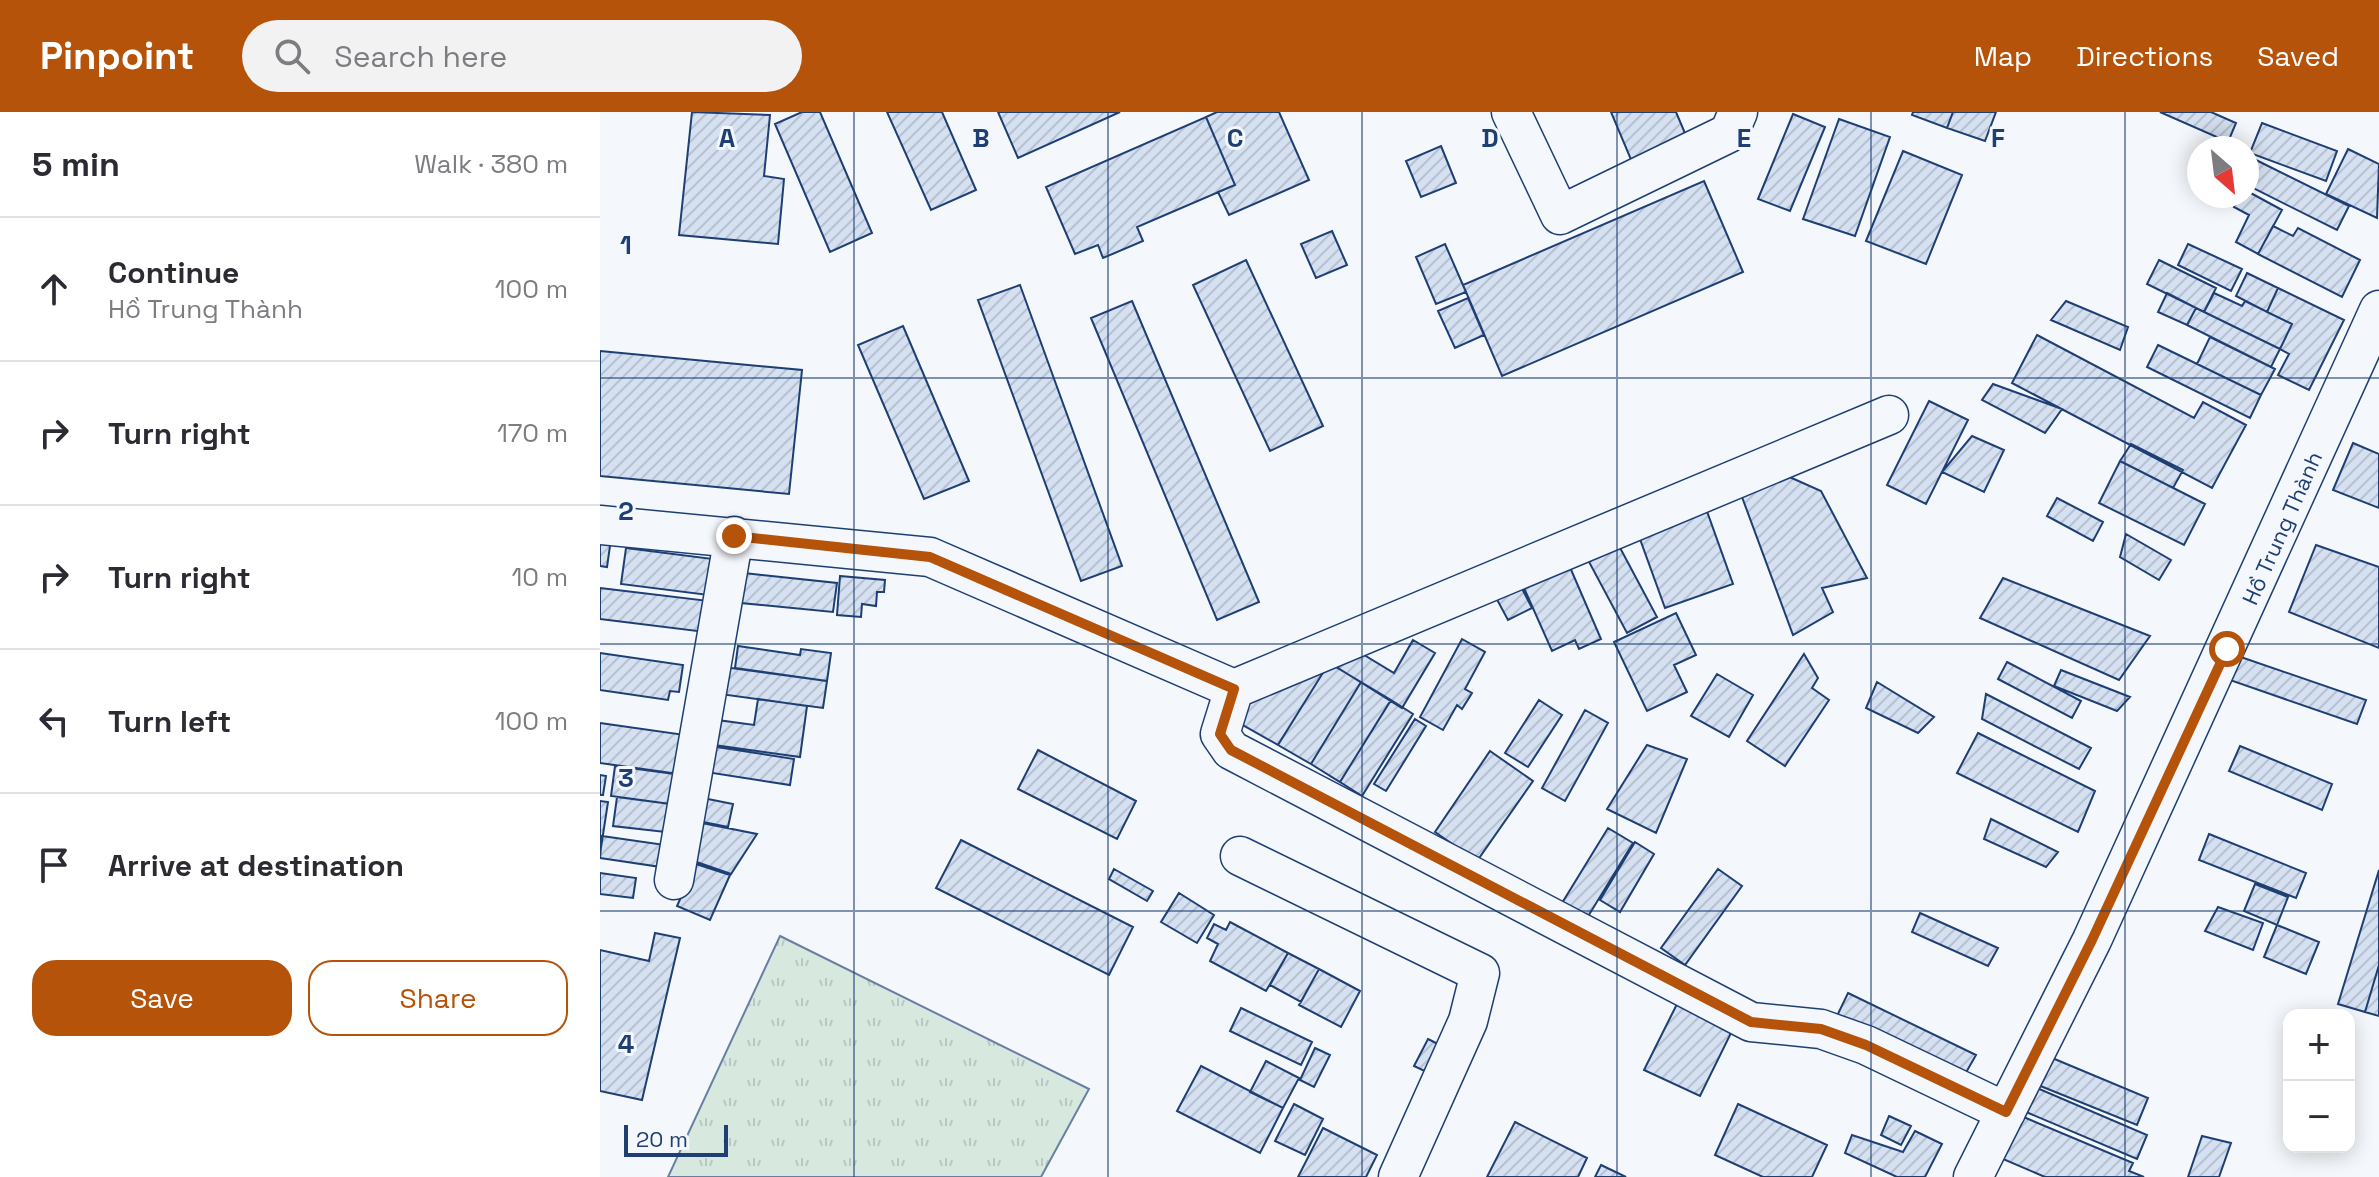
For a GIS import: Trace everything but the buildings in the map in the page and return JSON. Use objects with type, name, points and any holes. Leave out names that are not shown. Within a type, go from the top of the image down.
[{"type":"street","points":[[1511,112],[1560,215],[1729,133],[1738,112]]},
{"type":"street","name":"Hồ Trung Thành","points":[[1973,1177],[2092,940],[2379,310]]},
{"type":"street","points":[[600,525],[930,557],[1234,689],[1889,415]]},
{"type":"street","points":[[674,880],[734,536]]},
{"type":"street","points":[[1234,689],[1220,734],[1231,750],[1751,1022],[1821,1029],[1866,1045],[2006,1112]]},
{"type":"street","points":[[1240,856],[1480,973],[1468,1021],[1398,1177]]},
{"type":"green space","points":[[780,936],[1089,1089],[1041,1177],[668,1177]]},
{"type":"route","points":[[734,536],[930,557],[1234,689],[1220,734],[1231,750],[1751,1022],[1821,1029],[1866,1045],[2006,1112],[2092,940],[2227,649]]}]
